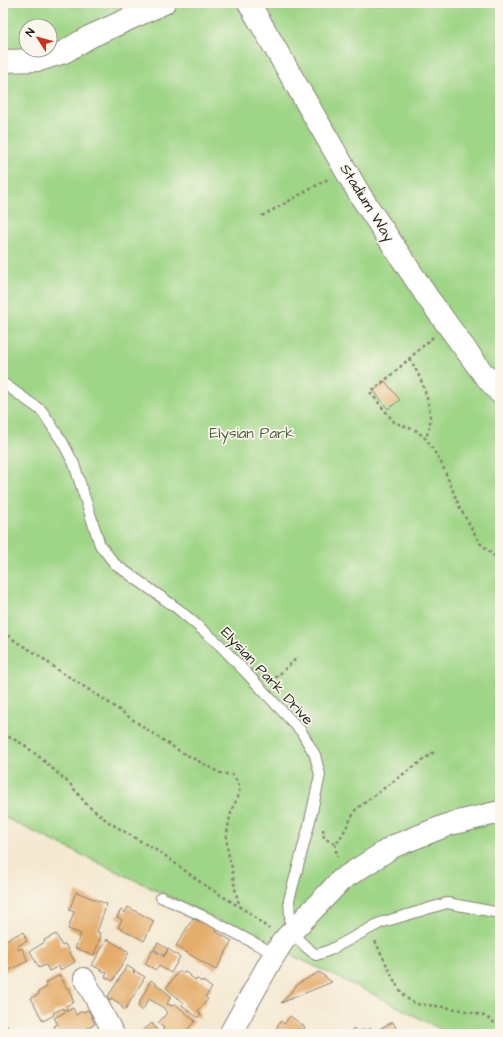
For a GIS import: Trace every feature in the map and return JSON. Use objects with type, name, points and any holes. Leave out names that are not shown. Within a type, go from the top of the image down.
[{"type":"street","points":[[3,61],[39,60],[64,52],[89,37],[164,3]]},
{"type":"street","name":"Stadium Way","points":[[249,3],[360,195],[428,298],[482,372],[500,393]]},
{"type":"street","points":[[230,1034],[283,942],[341,880],[394,846],[450,824],[500,812]]},
{"type":"street","points":[[84,978],[114,1034]]},
{"type":"lane","name":"Elysian Park Drive","points":[[3,383],[42,411],[63,443],[74,464],[100,545],[115,564],[178,609],[219,644],[301,731],[315,755],[320,775],[289,900],[283,942]]},
{"type":"lane","points":[[161,897],[203,916],[283,942],[306,947],[316,955],[330,950],[380,923],[447,903],[500,913]]},
{"type":"lane","points":[[3,1030],[5,1034]]},
{"type":"path","points":[[262,216],[345,169]]},
{"type":"path","points":[[447,324],[389,377],[370,392],[394,422],[418,431],[426,438],[441,462],[460,508],[480,543],[500,561]]},
{"type":"path","points":[[409,359],[416,368],[429,407],[430,424],[426,438]]},
{"type":"path","points":[[3,632],[178,750],[220,773],[233,775],[238,782],[239,793],[229,821],[227,850],[237,900],[241,908]]},
{"type":"path","points":[[263,690],[298,657]]},
{"type":"path","points":[[3,734],[23,744],[43,760],[70,784],[87,804],[110,823],[164,855],[203,884],[252,914],[283,942]]},
{"type":"path","points":[[335,844],[340,839],[356,809],[434,752]]},
{"type":"path","points":[[312,812],[322,819],[324,838],[335,844]]},
{"type":"path","points":[[335,844],[337,857]]},
{"type":"path","points":[[370,929],[375,943],[396,984],[405,997],[415,1004],[462,1010],[485,1016],[500,1027]]},
{"type":"green space","name":"Elysian Park","points":[[3,3],[500,3],[500,1034],[449,1034],[387,1001],[3,817]]},
{"type":"building","points":[[385,381],[400,400],[388,409],[374,391]]},
{"type":"building","points":[[76,892],[107,904],[97,932],[100,933],[99,935],[101,936],[94,955],[75,948],[81,934],[68,929],[74,912],[69,910]]},
{"type":"building","points":[[128,907],[154,921],[144,941],[118,927],[122,920],[117,917],[121,910],[125,913]]},
{"type":"building","points":[[193,918],[203,924],[204,921],[217,928],[215,931],[232,941],[216,970],[176,946]]},
{"type":"building","points":[[23,932],[27,941],[17,946],[19,950],[22,948],[28,961],[3,973],[3,941]]},
{"type":"building","points":[[56,934],[62,946],[65,944],[75,962],[60,970],[59,966],[49,971],[46,965],[39,968],[30,951],[45,942],[44,940]]},
{"type":"building","points":[[107,939],[129,952],[113,981],[105,977],[107,973],[92,965]]},
{"type":"building","points":[[158,943],[168,949],[164,955],[154,949]]},
{"type":"building","points":[[168,949],[180,957],[171,973],[159,966],[156,970],[145,964],[153,950],[164,957]]},
{"type":"building","points":[[127,966],[134,970],[134,973],[135,971],[145,977],[125,1010],[121,1007],[122,1005],[111,998],[110,1001],[107,998]]},
{"type":"building","points":[[179,971],[183,973],[184,971],[195,980],[198,979],[201,982],[202,980],[212,988],[205,997],[208,999],[198,1011],[201,1014],[198,1018],[182,1005],[184,1003],[166,988]]},
{"type":"building","points":[[319,972],[332,982],[281,1003],[299,983]]},
{"type":"building","points":[[60,975],[67,989],[69,988],[74,1002],[66,1006],[67,1009],[64,1010],[63,1008],[53,1013],[54,1015],[43,1021],[31,998],[39,994],[38,992],[47,987],[45,983]]},
{"type":"building","points":[[151,980],[171,996],[167,1004],[173,1006],[175,1004],[195,1021],[184,1034],[161,1033],[164,1028],[158,1023],[167,1013],[164,1008],[149,999],[142,1011],[138,1006]]},
{"type":"building","points":[[73,1008],[76,1015],[82,1011],[88,1010],[95,1024],[83,1031],[85,1034],[58,1034],[54,1026],[58,1024],[54,1018]]},
{"type":"building","points":[[290,1016],[305,1027],[301,1034],[278,1034],[280,1031],[276,1028],[281,1021],[284,1024]]},
{"type":"building","points":[[393,1022],[399,1034],[347,1034],[354,1028],[356,1031],[368,1030],[371,1028],[373,1032]]},
{"type":"building","points":[[152,1023],[159,1033],[143,1034],[141,1032]]}]
